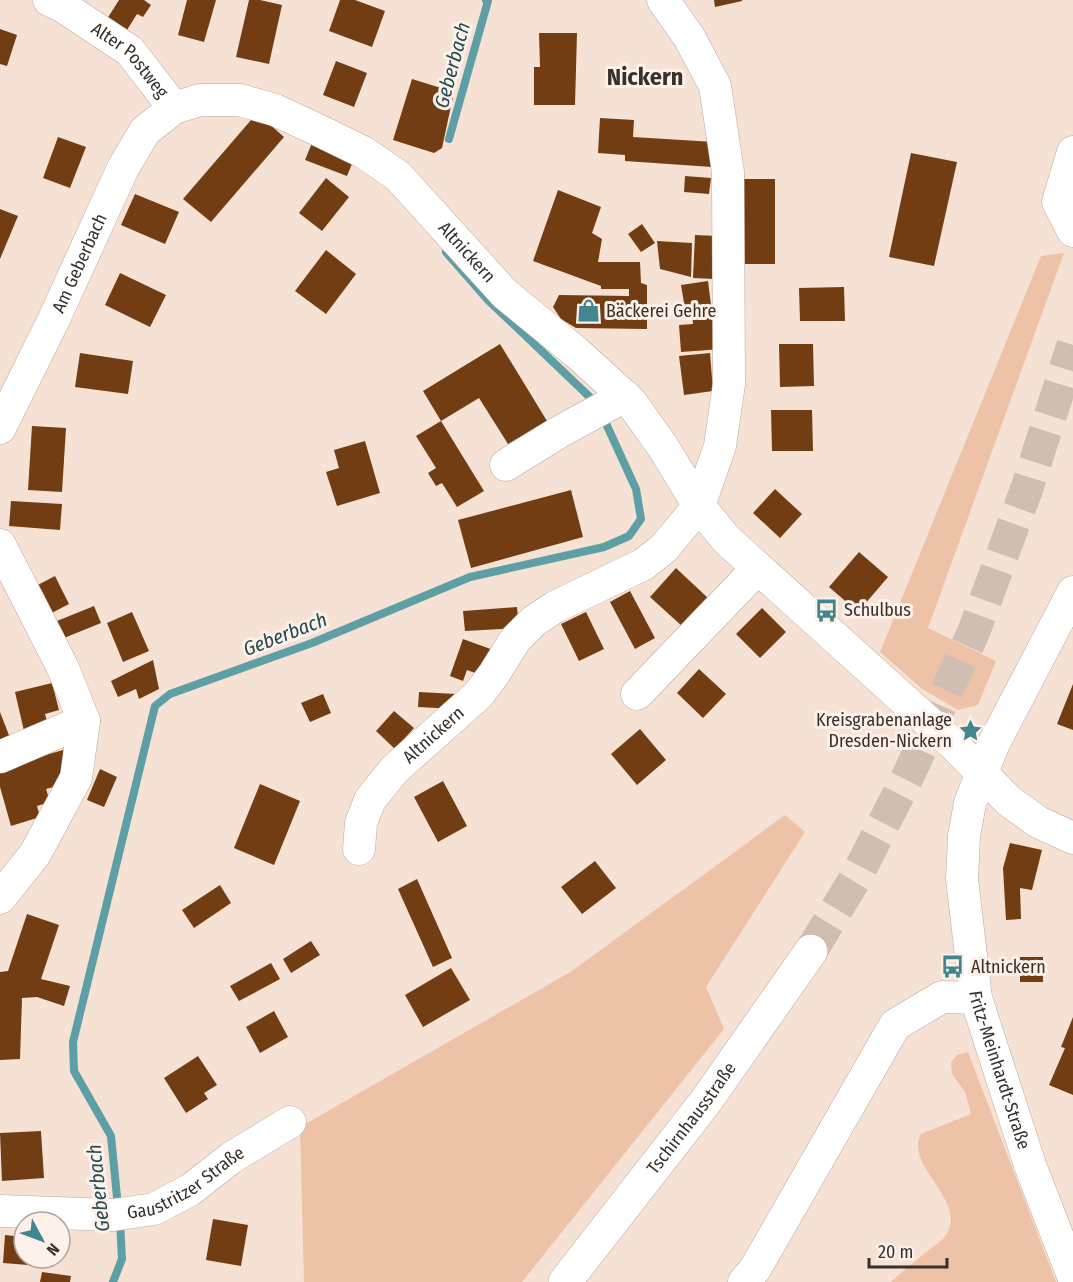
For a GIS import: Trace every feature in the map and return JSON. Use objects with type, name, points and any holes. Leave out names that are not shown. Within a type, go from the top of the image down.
[{"type":"main road","name":"Tschirnhausstraße","points":[[566,1282],[706,1101],[811,951]]},
{"type":"street","name":"Alter Postweg","points":[[49,0],[62,6],[130,51],[174,108]]},
{"type":"street","name":"Altnickern","points":[[359,849],[361,823],[370,800],[394,770],[478,695],[515,640],[534,621],[555,607],[644,564],[664,548],[699,506],[720,446],[729,384],[728,172],[715,86],[689,37],[663,0]]},
{"type":"street","name":"Altnickern","points":[[174,108],[200,100],[240,100],[275,110],[363,152],[398,176],[505,294],[625,396],[663,447],[699,506],[727,540],[953,744],[1010,801],[1038,822],[1073,838]]},
{"type":"street","name":"Am Geberbach","points":[[0,428],[54,319],[123,168],[145,131],[174,108]]},
{"type":"street","points":[[1073,152],[1058,202],[1073,231]]},
{"type":"street","points":[[506,465],[561,431],[625,396]]},
{"type":"street","points":[[0,545],[63,668],[84,721],[76,778],[35,855],[0,898]]},
{"type":"street","points":[[637,694],[758,568]]},
{"type":"street","name":"Fritz-Meinhardt-Straße","points":[[1073,592],[993,745],[970,803],[964,836],[962,879],[976,998],[1030,1165],[1073,1276]]},
{"type":"street","points":[[0,757],[84,721]]},
{"type":"street","points":[[752,1278],[895,1025],[942,997],[976,998]]},
{"type":"street","name":"Gaustritzer Straße","points":[[0,1211],[122,1214],[154,1209],[190,1190],[231,1158],[290,1122]]},
{"type":"shaded area","points":[[1064,253],[928,628],[996,661],[978,705],[958,710],[921,688],[880,652],[1041,256]]},
{"type":"shaded area","points":[[785,815],[805,832],[706,987],[724,1029],[522,1282],[304,1282],[300,1127],[572,971]]},
{"type":"shaded area","points":[[968,1052],[1056,1282],[891,1282],[942,1240],[950,1223],[949,1210],[944,1197],[927,1171],[918,1146],[921,1134],[971,1114],[965,1092],[952,1074],[951,1062],[957,1055]]},
{"type":"building","points":[[119,0],[144,0],[151,5],[143,17],[137,14],[127,30],[107,19]]},
{"type":"building","points":[[187,0],[216,0],[204,42],[178,35]]},
{"type":"building","points":[[249,0],[282,5],[269,64],[236,57]]},
{"type":"building","points":[[340,0],[355,0],[385,11],[372,47],[329,31]]},
{"type":"building","points":[[714,0],[742,0],[742,1],[715,7]]},
{"type":"building","points":[[0,29],[17,35],[7,66],[0,64]]},
{"type":"building","points":[[539,33],[577,33],[575,105],[534,105],[534,67],[540,67]]},
{"type":"building","points":[[336,61],[367,73],[354,107],[323,95]]},
{"type":"building","points":[[412,79],[454,92],[442,148],[434,153],[393,140]]},
{"type":"building","points":[[257,113],[284,137],[211,222],[183,199]]},
{"type":"building","points":[[600,118],[634,120],[633,137],[714,142],[712,167],[625,161],[625,155],[598,153]]},
{"type":"building","points":[[58,137],[86,147],[70,188],[43,178]]},
{"type":"building","points":[[314,138],[356,154],[347,176],[305,160]]},
{"type":"building","points":[[911,153],[957,162],[934,266],[889,257]]},
{"type":"building","points":[[685,176],[711,178],[709,194],[684,192]]},
{"type":"building","points":[[326,178],[349,197],[322,231],[299,213]]},
{"type":"building","points":[[743,179],[775,179],[775,264],[744,264]]},
{"type":"building","points":[[558,190],[601,207],[592,233],[602,239],[598,262],[640,262],[641,283],[647,285],[647,329],[576,328],[561,319],[553,307],[559,295],[629,296],[629,289],[601,289],[601,286],[533,261]]},
{"type":"building","points":[[135,194],[179,212],[165,244],[121,225]]},
{"type":"building","points":[[0,209],[18,216],[0,259]]},
{"type":"building","points":[[642,224],[655,243],[641,252],[628,234]]},
{"type":"building","points":[[695,235],[718,236],[715,279],[693,278]]},
{"type":"building","points":[[657,241],[692,243],[691,277],[660,269]]},
{"type":"building","points":[[326,250],[356,274],[326,314],[295,291]]},
{"type":"building","points":[[120,273],[166,295],[150,327],[105,305]]},
{"type":"building","points":[[708,281],[711,305],[685,309],[681,285]]},
{"type":"building","points":[[844,287],[845,321],[800,321],[799,288]]},
{"type":"building","points":[[719,309],[722,349],[681,352],[679,325],[693,324],[692,311]]},
{"type":"building","points":[[500,344],[547,421],[508,444],[479,398],[441,421],[423,391]]},
{"type":"building","points":[[779,344],[813,344],[814,386],[780,387]]},
{"type":"building","points":[[80,353],[133,361],[128,394],[75,387]]},
{"type":"building","points":[[710,353],[713,391],[684,395],[679,356]]},
{"type":"building","points":[[771,410],[812,410],[813,451],[772,451]]},
{"type":"building","points":[[441,421],[484,491],[457,507],[442,483],[436,486],[428,473],[436,468],[416,436]]},
{"type":"building","points":[[32,426],[66,428],[62,492],[28,490]]},
{"type":"building","points":[[365,441],[380,493],[337,506],[326,472],[339,468],[334,450]]},
{"type":"building","points":[[775,489],[802,514],[780,538],[753,513]]},
{"type":"building","points":[[571,490],[583,537],[471,568],[458,520]]},
{"type":"building","points":[[11,501],[62,504],[60,530],[9,526]]},
{"type":"building","points":[[859,552],[888,577],[858,612],[829,587]]},
{"type":"building","points":[[676,568],[709,599],[683,627],[650,597]]},
{"type":"building","points":[[55,576],[69,604],[46,616],[32,588]]},
{"type":"building","points":[[630,591],[655,638],[635,649],[610,602]]},
{"type":"building","points":[[94,606],[101,623],[64,638],[57,621]]},
{"type":"building","points":[[517,607],[519,628],[465,631],[463,611]]},
{"type":"building","points":[[762,608],[786,632],[760,658],[736,634]]},
{"type":"building","points":[[132,612],[149,651],[123,662],[107,623]]},
{"type":"building","points":[[586,612],[604,649],[579,661],[561,624]]},
{"type":"building","points":[[463,639],[496,651],[486,677],[467,670],[463,681],[450,676]]},
{"type":"building","points":[[153,660],[159,689],[139,699],[136,689],[118,697],[111,681]]},
{"type":"building","points":[[699,669],[726,694],[703,718],[677,693]]},
{"type":"building","points":[[52,683],[59,710],[45,714],[48,725],[24,731],[15,692]]},
{"type":"building","points":[[1073,684],[1073,730],[1057,724]]},
{"type":"building","points":[[419,692],[456,694],[456,709],[418,707]]},
{"type":"building","points":[[323,694],[331,713],[310,722],[301,703]]},
{"type":"building","points":[[394,711],[414,728],[395,749],[376,731]]},
{"type":"building","points":[[0,712],[12,743],[0,748]]},
{"type":"building","points":[[640,729],[666,760],[637,785],[611,754]]},
{"type":"building","points":[[63,750],[72,782],[46,789],[50,802],[37,806],[40,817],[11,826],[0,787],[0,768]]},
{"type":"building","points":[[100,769],[117,777],[104,807],[87,800]]},
{"type":"building","points":[[443,781],[467,826],[438,842],[414,797]]},
{"type":"building","points":[[260,784],[300,801],[274,865],[234,848]]},
{"type":"building","points":[[1010,843],[1042,850],[1032,890],[1020,888],[1021,919],[1006,920],[1003,868]]},
{"type":"building","points":[[595,861],[616,888],[582,914],[561,887]]},
{"type":"building","points":[[417,879],[452,958],[433,967],[398,889]]},
{"type":"building","points":[[220,885],[231,903],[194,928],[182,910]]},
{"type":"building","points":[[27,914],[59,925],[41,979],[70,986],[64,1006],[37,997],[22,998],[20,1059],[0,1060],[0,972],[8,971]]},
{"type":"building","points":[[311,941],[320,955],[291,973],[283,959]]},
{"type":"building","points":[[1020,957],[1043,957],[1043,982],[1020,982]]},
{"type":"building","points":[[271,963],[280,979],[239,1001],[230,986]]},
{"type":"building","points":[[451,968],[470,1000],[423,1027],[405,995]]},
{"type":"building","points":[[274,1011],[288,1037],[260,1053],[246,1027]]},
{"type":"building","points":[[1073,1017],[1073,1095],[1049,1085],[1065,1048],[1061,1047]]},
{"type":"building","points":[[198,1056],[217,1085],[204,1093],[208,1099],[186,1113],[164,1078]]},
{"type":"building","points":[[41,1131],[44,1178],[2,1181],[0,1133]]},
{"type":"building","points":[[213,1219],[248,1225],[241,1266],[206,1260]]},
{"type":"building","points":[[5,1235],[12,1236],[12,1264],[3,1263]]},
{"type":"building","points":[[42,1272],[71,1276],[70,1282],[40,1282]]},
{"type":"waterway","name":"Geberbach","points":[[449,139],[488,1],[486,0]]},
{"type":"waterway","name":"Geberbach","points":[[446,252],[488,300],[596,403]]},
{"type":"waterway","name":"Geberbach","points":[[118,1207],[111,1136],[74,1071],[73,1042],[155,706],[170,694],[312,643],[470,577],[604,547],[629,536],[641,519],[636,489],[603,417]]},
{"type":"waterway","name":"Geberbach","points":[[113,1282],[122,1259],[120,1222]]},
{"type":"tunnel","points":[[811,951],[855,879],[909,774],[974,631],[1027,488],[1073,345]]},
{"type":"place","name":"Bäckerei Gehre","points":[[588,311]]},
{"type":"place","name":"Schulbus","points":[[826,610]]},
{"type":"place","name":"Kreisgrabenanlage Dresden-Nickern","points":[[970,730]]},
{"type":"place","name":"Altnickern","points":[[953,967]]},
{"type":"district","name":"Nickern","points":[[645,77]]}]
